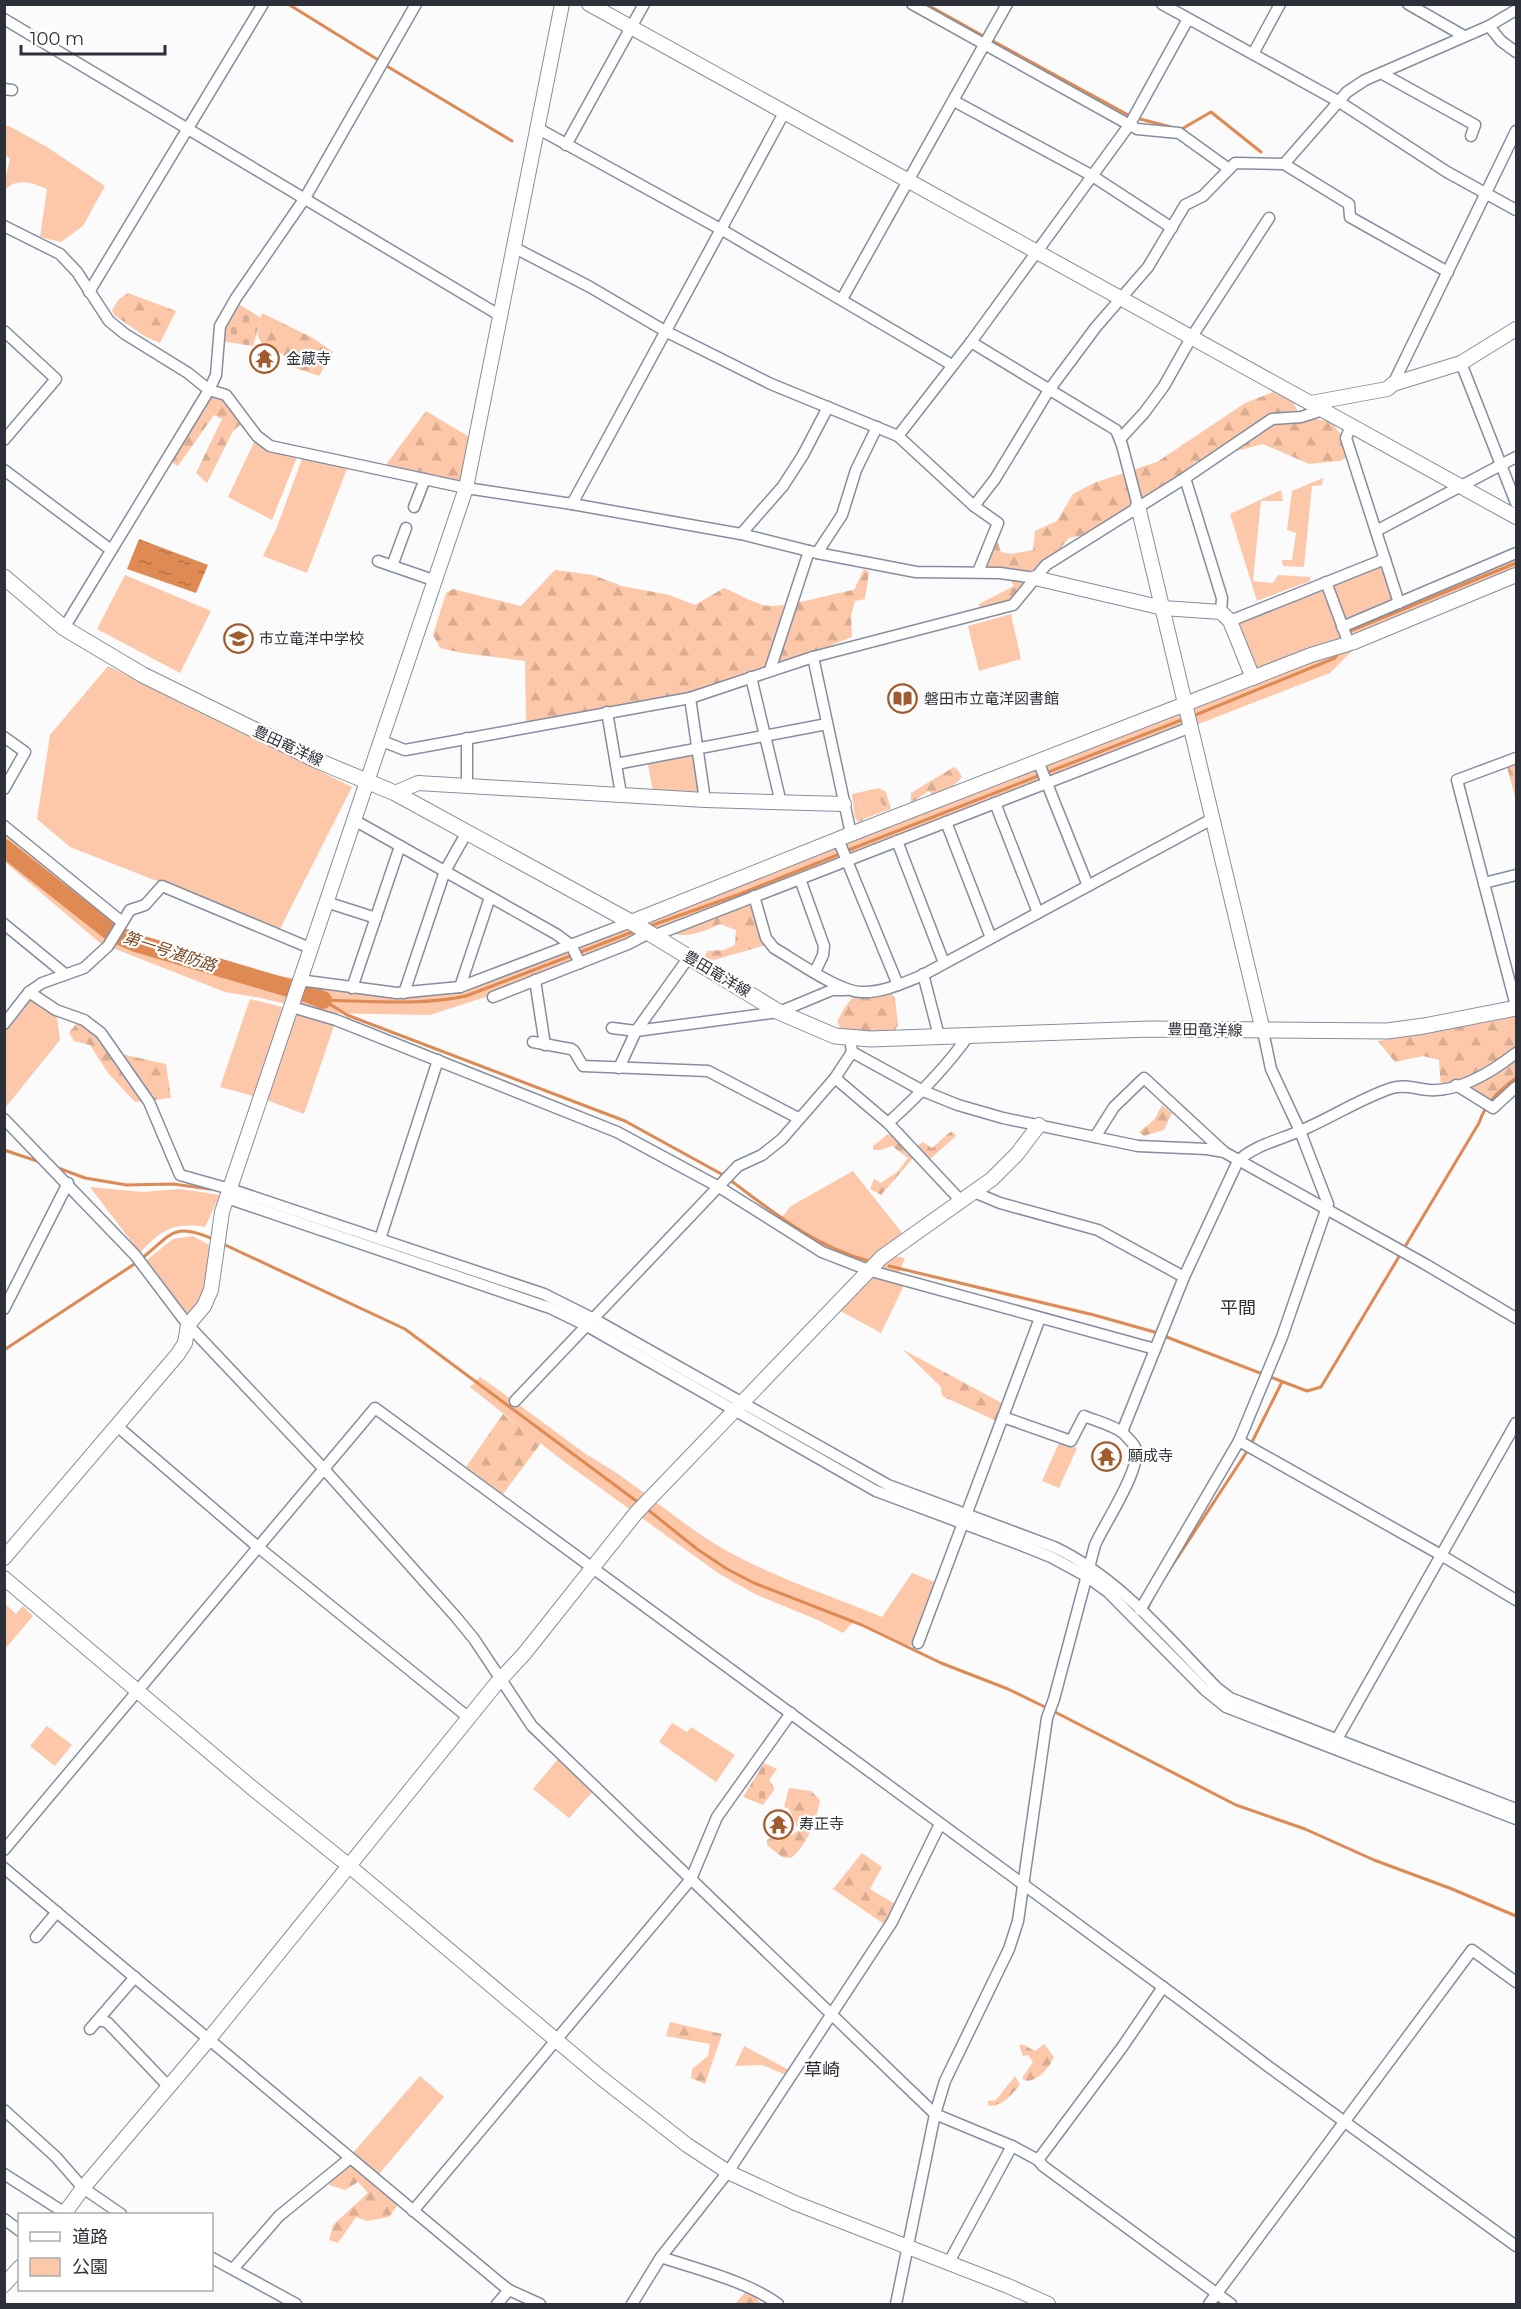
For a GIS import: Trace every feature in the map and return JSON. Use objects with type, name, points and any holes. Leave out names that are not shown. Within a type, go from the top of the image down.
[{"type":"main road","name":"豊田竜洋線","points":[[4,577],[64,628],[143,675],[316,760],[395,793],[630,922],[779,1011],[851,1045],[939,1036],[1150,1029],[1387,1031],[1424,1026],[1516,1007]]},
{"type":"street","points":[[88,292],[263,4]]},
{"type":"street","points":[[64,628],[209,390],[216,375],[220,326],[240,291],[305,198],[416,4]]},
{"type":"street","points":[[4,1558],[178,1354],[185,1342],[188,1325],[204,1306],[211,1290],[222,1212],[466,488],[562,4]]},
{"type":"street","points":[[589,4],[1516,517]]},
{"type":"street","points":[[566,145],[644,4]]},
{"type":"street","points":[[912,4],[1137,129],[1179,133],[1229,169]]},
{"type":"street","points":[[842,299],[1007,4]]},
{"type":"street","points":[[1162,4],[1338,101],[1447,172],[1516,210]]},
{"type":"street","points":[[1253,54],[1280,4]]},
{"type":"street","points":[[1408,4],[1464,36]]},
{"type":"street","points":[[1284,164],[1347,92],[1381,73],[1489,26],[1516,10]]},
{"type":"street","points":[[4,19],[69,60],[189,128],[499,315]]},
{"type":"street","points":[[898,436],[971,342],[1130,124],[1188,19]]},
{"type":"street","points":[[1489,26],[1501,41],[1516,52]]},
{"type":"street","points":[[1381,73],[1475,124],[1471,136]]},
{"type":"street","points":[[954,101],[1091,175],[1172,228]]},
{"type":"street","points":[[572,504],[784,113]]},
{"type":"street","points":[[537,128],[721,229],[952,365]]},
{"type":"street","points":[[1393,384],[1516,131]]},
{"type":"street","points":[[974,506],[995,479],[1049,390],[1096,327],[1148,267],[1185,206],[1203,196],[1235,163],[1284,164],[1349,204],[1350,216],[1448,272]]},
{"type":"street","points":[[1120,439],[1144,414],[1164,387],[1191,338],[1269,218]]},
{"type":"street","points":[[4,226],[60,254],[77,272],[109,321],[188,373],[209,390],[226,396],[257,436],[270,446],[466,488],[741,534],[813,552],[916,572],[1000,573],[1035,578],[1163,608],[1225,616],[1326,582],[1385,559]]},
{"type":"street","points":[[513,247],[590,287],[665,331],[771,384],[898,436],[974,506],[998,523],[978,573]]},
{"type":"street","points":[[382,741],[405,750],[690,698],[813,657],[1013,605],[1046,565],[1185,478],[1272,419],[1300,417],[1317,407],[1387,389],[1393,384],[1461,363],[1516,329]]},
{"type":"street","points":[[4,331],[57,379],[4,440]]},
{"type":"street","points":[[971,342],[1116,430],[1120,439],[1163,608],[1271,1069],[1300,1131],[1328,1204],[1282,1336],[1239,1440],[1140,1610]]},
{"type":"street","points":[[1461,363],[1516,503]]},
{"type":"street","points":[[741,534],[783,486],[803,455],[828,408]]},
{"type":"street","points":[[1351,426],[1346,438],[1399,603]]},
{"type":"street","points":[[770,670],[813,552],[842,515],[855,470],[877,427]]},
{"type":"street","points":[[1376,531],[1516,457]]},
{"type":"street","points":[[4,470],[111,550]]},
{"type":"street","points":[[1185,478],[1222,598],[1225,616],[1253,678]]},
{"type":"street","points":[[414,507],[425,479]]},
{"type":"street","points":[[392,566],[406,528]]},
{"type":"street","points":[[1342,627],[1516,553]]},
{"type":"street","points":[[378,561],[436,581]]},
{"type":"street","points":[[299,980],[404,993],[460,987],[1253,678],[1349,644],[1516,575]]},
{"type":"street","points":[[1326,582],[1349,644]]},
{"type":"street","points":[[813,657],[844,804],[846,860],[898,985]]},
{"type":"street","points":[[751,677],[781,802]]},
{"type":"street","points":[[690,698],[705,800]]},
{"type":"street","points":[[607,712],[621,794]]},
{"type":"street","points":[[616,764],[826,724]]},
{"type":"street","points":[[493,997],[1191,726]]},
{"type":"street","points":[[4,736],[25,752],[4,789]]},
{"type":"street","points":[[467,738],[467,786]]},
{"type":"street","points":[[1516,758],[1457,780],[1516,1007]]},
{"type":"street","points":[[1038,761],[1088,885]]},
{"type":"street","points":[[395,793],[418,783],[705,800],[844,804]]},
{"type":"street","points":[[995,803],[1038,913]]},
{"type":"street","points":[[612,1028],[636,1031],[779,1011],[832,990],[863,993],[898,985],[944,963],[1212,819]]},
{"type":"street","points":[[354,820],[556,934],[571,945],[580,963]]},
{"type":"street","points":[[946,822],[991,938]]},
{"type":"street","points":[[4,826],[121,924]]},
{"type":"street","points":[[404,993],[445,871],[467,832]]},
{"type":"street","points":[[897,841],[944,963]]},
{"type":"street","points":[[352,988],[400,846]]},
{"type":"street","points":[[1484,883],[1516,875]]},
{"type":"street","points":[[800,879],[824,946],[823,955],[815,972]]},
{"type":"street","points":[[4,1024],[29,992],[42,983],[84,968],[108,946],[130,910],[146,905],[162,886],[310,948]]},
{"type":"street","points":[[754,896],[766,938],[774,948],[847,990]]},
{"type":"street","points":[[460,987],[490,897]]},
{"type":"street","points":[[326,902],[376,918]]},
{"type":"street","points":[[4,924],[65,974]]},
{"type":"street","points":[[619,1068],[636,1031],[688,957]]},
{"type":"street","points":[[923,974],[939,1036]]},
{"type":"street","points":[[536,980],[546,1045]]},
{"type":"street","points":[[29,992],[56,1010],[84,1020],[101,1033],[149,1102],[180,1176],[590,1322]]},
{"type":"street","points":[[292,1007],[336,1020],[617,1132],[719,1186],[822,1252],[870,1271],[1155,1349]]},
{"type":"street","points":[[888,1123],[950,1063],[969,1035]]},
{"type":"street","points":[[533,1042],[571,1049],[583,1066],[708,1071],[798,1118]]},
{"type":"street","points":[[515,1401],[738,1166],[762,1155],[782,1139],[835,1078],[851,1045],[923,1091],[957,1105],[1138,1146],[1207,1149],[1224,1152]]},
{"type":"street","points":[[1122,1432],[1184,1277],[1238,1161],[1247,1153],[1394,1087],[1411,1086],[1428,1090],[1474,1080],[1516,1053]]},
{"type":"street","points":[[380,1239],[438,1060]]},
{"type":"street","points":[[835,1078],[888,1123],[962,1202]]},
{"type":"street","points":[[1095,1137],[1114,1107],[1144,1078],[1224,1152],[1425,1264],[1516,1318]]},
{"type":"street","points":[[1456,1085],[1493,1108],[1516,1087]]},
{"type":"street","points":[[4,1119],[135,1255],[188,1325],[324,1469],[456,1617],[474,1639],[532,1726],[830,2014],[935,2114],[1012,2146],[1038,2160],[1043,2166],[1231,2304]]},
{"type":"street","points":[[65,2213],[348,1865],[524,1654],[636,1513],[884,1255],[976,1193],[1017,1154],[1039,1125]]},
{"type":"street","points":[[4,1309],[68,1183]]},
{"type":"street","points":[[976,1193],[1000,1203],[1098,1230],[1184,1277]]},
{"type":"street","points":[[228,1194],[380,1239],[544,1294],[740,1407],[888,1485],[1088,1571],[1118,1588],[1217,1688],[1230,1698],[1516,1809]]},
{"type":"street","points":[[918,1643],[1041,1317]]},
{"type":"street","points":[[4,1850],[375,1408],[594,1567],[1269,2067],[1516,2246]]},
{"type":"street","points":[[896,2304],[935,2114],[945,2081],[1009,1950],[1018,1921],[1047,1718],[1088,1571],[1101,1529],[1126,1487],[1137,1458],[1136,1448],[1122,1432],[1084,1416],[1071,1441],[1003,1417]]},
{"type":"street","points":[[1337,1739],[1516,1424]]},
{"type":"street","points":[[117,1426],[258,1547],[469,1718]]},
{"type":"street","points":[[1239,1440],[1442,1555],[1516,1600]]},
{"type":"street","points":[[1088,1571],[1205,1690],[1226,1707],[1516,1820]]},
{"type":"street","points":[[4,1578],[251,1787],[348,1865],[652,2120],[728,2172],[795,2203],[949,2262],[1044,2304]]},
{"type":"street","points":[[413,2211],[691,1879],[717,1817],[791,1713]]},
{"type":"street","points":[[632,2304],[662,2257],[728,2172],[892,1922],[940,1824]]},
{"type":"street","points":[[4,1868],[209,2038],[349,2159],[509,2290],[540,2304]]},
{"type":"street","points":[[36,1938],[57,1912]]},
{"type":"street","points":[[1209,2304],[1472,1950],[1516,1982]]},
{"type":"street","points":[[135,1977],[94,2025],[104,2021],[108,2023],[168,2086]]},
{"type":"street","points":[[1038,2160],[1124,2046],[1163,1987]]},
{"type":"street","points":[[4,2110],[56,2157],[83,2188],[120,2213]]},
{"type":"street","points":[[949,2262],[1012,2146]]},
{"type":"street","points":[[233,2269],[279,2216],[349,2159]]},
{"type":"street","points":[[4,2174],[62,2213]]},
{"type":"street","points":[[4,2219],[18,2230]]},
{"type":"street","points":[[662,2257],[749,2288],[778,2304]]},
{"type":"street","points":[[213,2259],[296,2304]]},
{"type":"street","points":[[4,2285],[18,2269]]},
{"type":"street","points":[[497,2304],[509,2290]]},
{"type":"green space","points":[[5,126],[47,147],[105,186],[83,226],[61,242],[40,237],[47,189],[20,182],[5,190],[10,159],[5,155]]},
{"type":"green space","points":[[128,293],[176,311],[160,343],[146,337],[114,315],[112,310],[119,299]]},
{"type":"green space","points":[[234,301],[261,318],[253,346],[220,341]]},
{"type":"green space","points":[[262,313],[313,338],[333,352],[319,376],[287,365],[283,354],[264,347],[257,335]]},
{"type":"green space","points":[[1273,392],[1293,402],[1301,417],[1330,421],[1344,438],[1349,456],[1340,461],[1309,464],[1263,444],[1195,462],[1174,484],[1096,533],[1069,538],[1016,601],[979,607],[979,604],[1014,586],[1005,571],[981,570],[996,537],[1001,552],[1011,554],[1033,550],[1035,531],[1057,521],[1073,494],[1094,483],[1157,462],[1245,403]]},
{"type":"green space","points":[[210,394],[226,395],[245,421],[233,431],[207,483],[196,473],[222,419],[214,415],[178,466],[171,462]]},
{"type":"green space","points":[[426,411],[476,441],[466,488],[382,470]]},
{"type":"green space","points":[[257,436],[297,457],[272,520],[228,497]]},
{"type":"green space","points":[[302,459],[348,466],[307,573],[263,556],[277,527]]},
{"type":"green space","points":[[1323,478],[1322,485],[1312,486],[1304,567],[1283,566],[1282,560],[1292,560],[1296,533],[1287,530],[1292,491]]},
{"type":"green space","points":[[1281,490],[1283,501],[1261,501],[1253,581],[1273,583],[1278,575],[1311,577],[1310,581],[1257,601],[1230,514]]},
{"type":"green space","points":[[1516,553],[1516,571],[1366,637],[1330,673],[532,982],[430,1015],[324,1013],[225,992],[100,943],[5,862],[4,827],[120,925],[137,935],[219,964],[267,974],[373,990],[465,985],[1253,679],[1230,620],[1382,564],[1395,601]]},
{"type":"green space","points":[[864,569],[869,572],[865,599],[855,601],[851,616],[852,637],[751,677],[690,698],[551,722],[526,722],[525,661],[440,648],[433,635],[446,593],[453,589],[521,606],[555,570],[593,575],[622,586],[669,595],[695,605],[724,588],[763,605],[771,606],[854,590]]},
{"type":"green space","points":[[125,575],[211,611],[180,673],[97,629]]},
{"type":"green space","points":[[1011,614],[1021,659],[979,671],[968,626]]},
{"type":"green space","points":[[108,666],[352,787],[280,929],[70,847],[37,819],[50,735]]},
{"type":"green space","points":[[698,753],[705,800],[654,797],[647,759]]},
{"type":"green space","points":[[1516,760],[1516,800],[1506,764]]},
{"type":"green space","points":[[954,767],[962,777],[953,786],[934,797],[929,791],[911,803],[911,793]]},
{"type":"green space","points":[[879,788],[886,792],[891,809],[885,811],[878,795],[872,794],[860,800],[863,821],[858,822],[855,818],[852,794]]},
{"type":"green space","points":[[872,794],[878,794],[885,811],[863,819],[860,800]]},
{"type":"green space","points":[[740,902],[752,905],[766,945],[714,960],[704,958],[707,951],[724,950],[735,945],[736,930],[720,924],[697,933],[673,934]]},
{"type":"green space","points":[[890,991],[895,998],[898,1025],[890,1038],[842,1030],[837,1022],[852,999],[869,992]]},
{"type":"green space","points":[[29,992],[56,1010],[60,1040],[5,1108],[5,1026]]},
{"type":"green space","points":[[250,999],[336,1020],[304,1114],[261,1098],[220,1087]]},
{"type":"green space","points":[[1516,1016],[1516,1088],[1496,1106],[1456,1085],[1441,1089],[1439,1060],[1423,1056],[1395,1062],[1378,1041]]},
{"type":"green space","points":[[81,1019],[117,1053],[166,1064],[171,1098],[135,1102],[108,1073],[90,1045],[74,1041],[69,1032]]},
{"type":"green space","points":[[1162,1105],[1172,1113],[1164,1130],[1144,1136],[1139,1132],[1154,1120]]},
{"type":"green space","points":[[950,1132],[956,1136],[929,1160],[914,1148],[923,1142],[932,1148]]},
{"type":"green space","points":[[888,1134],[896,1137],[914,1157],[881,1195],[870,1189],[874,1179],[881,1183],[897,1172],[908,1158],[892,1146],[873,1150],[873,1146]]},
{"type":"green space","points":[[853,1171],[906,1238],[895,1256],[905,1258],[897,1278],[906,1281],[881,1333],[835,1308],[871,1271],[822,1252],[777,1223],[791,1206]]},
{"type":"green space","points":[[90,1187],[142,1192],[181,1189],[220,1195],[205,1227],[184,1226],[168,1230],[161,1233],[140,1253]]},
{"type":"green space","points":[[193,1236],[211,1246],[204,1293],[187,1317],[142,1264],[173,1239]]},
{"type":"green space","points":[[902,1349],[1007,1406],[1001,1423],[942,1396],[941,1387]]},
{"type":"green space","points":[[480,1377],[698,1533],[761,1568],[882,1617],[912,1573],[937,1583],[918,1643],[909,1646],[855,1620],[843,1633],[755,1594],[718,1573],[563,1461],[470,1387]]},
{"type":"green space","points":[[503,1414],[541,1443],[503,1494],[466,1467]]},
{"type":"green space","points":[[1060,1441],[1077,1448],[1059,1488],[1042,1481]]},
{"type":"green space","points":[[5,1604],[16,1614],[23,1606],[33,1616],[5,1649]]},
{"type":"green space","points":[[672,1723],[687,1732],[691,1727],[735,1755],[716,1782],[659,1742]]},
{"type":"green space","points":[[47,1726],[72,1745],[55,1766],[30,1746]]},
{"type":"green space","points":[[563,1753],[596,1788],[569,1818],[533,1789]]},
{"type":"green space","points":[[764,1763],[777,1769],[769,1780],[775,1789],[763,1805],[743,1797]]},
{"type":"green space","points":[[789,1788],[811,1791],[820,1800],[810,1832],[791,1858],[782,1857],[767,1845],[767,1840],[773,1837],[780,1841],[781,1836],[792,1835],[799,1830],[789,1809],[784,1807]]},
{"type":"green space","points":[[862,1853],[882,1867],[870,1889],[895,1904],[884,1924],[833,1889]]},
{"type":"green space","points":[[670,2022],[722,2034],[705,2084],[691,2078],[692,2069],[708,2056],[710,2044],[666,2036]]},
{"type":"green space","points":[[1044,2044],[1054,2057],[1043,2073],[1035,2079],[1026,2081],[1022,2078],[1033,2062],[1028,2055],[1023,2056],[1019,2045],[1035,2051]]},
{"type":"green space","points":[[744,2046],[789,2070],[786,2075],[762,2065],[735,2066]]},
{"type":"green space","points":[[420,2076],[444,2097],[374,2180],[352,2154]]},
{"type":"green space","points":[[1015,2076],[1020,2085],[1003,2102],[989,2106],[987,2101],[996,2100]]},
{"type":"green space","points":[[348,2163],[398,2205],[389,2217],[367,2221],[356,2217],[338,2243],[329,2240],[333,2225],[368,2193],[358,2182],[345,2190],[329,2185]]},
{"type":"green space","points":[[749,2288],[761,2304],[735,2304]]},
{"type":"water","points":[[139,539],[208,565],[196,593],[127,569]]},
{"type":"waterway","points":[[288,4],[380,61]]},
{"type":"waterway","points":[[926,4],[985,37]]},
{"type":"waterway","points":[[991,40],[1130,116]]},
{"type":"waterway","points":[[385,65],[512,141]]},
{"type":"waterway","points":[[1180,130],[1211,112],[1261,152]]},
{"type":"waterway","points":[[1136,118],[1171,127]]},
{"type":"waterway","points":[[1348,635],[1350,631],[1516,563]]},
{"type":"waterway","points":[[1193,716],[1335,658],[1339,651]]},
{"type":"waterway","points":[[846,851],[1184,719]]},
{"type":"waterway","name":"第一号湛防路","points":[[4,848],[112,933],[136,943],[323,1000]]},
{"type":"waterway","points":[[647,927],[740,894],[840,854]]},
{"type":"waterway","points":[[323,1000],[413,1002],[466,996],[635,931]]},
{"type":"waterway","points":[[325,1001],[347,1015],[625,1121],[725,1176]]},
{"type":"waterway","points":[[1164,1336],[1307,1391],[1321,1387],[1479,1123],[1485,1109],[1499,1092],[1516,1078]]},
{"type":"waterway","points":[[4,1150],[40,1162]]},
{"type":"waterway","points":[[58,1168],[85,1178],[127,1185],[173,1184],[210,1189]]},
{"type":"waterway","points":[[730,1180],[813,1238],[849,1255],[869,1261]]},
{"type":"waterway","points":[[141,1259],[166,1238],[180,1231],[188,1231],[213,1239]]},
{"type":"waterway","points":[[221,1243],[405,1329],[639,1503]]},
{"type":"waterway","points":[[4,1350],[136,1263]]},
{"type":"waterway","points":[[889,1266],[1094,1315],[1158,1333]]},
{"type":"waterway","points":[[1251,1444],[1282,1382]]},
{"type":"waterway","points":[[1166,1575],[1248,1450]]},
{"type":"waterway","points":[[647,1509],[697,1549],[727,1569],[754,1583],[862,1625],[941,1663],[1008,1689],[1047,1708]]},
{"type":"waterway","points":[[1146,1612],[1152,1599]]},
{"type":"waterway","points":[[1053,1711],[1236,1805],[1305,1829],[1374,1860],[1516,1916]]},
{"type":"place","name":"金蔵寺","points":[[265,359]]},
{"type":"place","name":"市立竜洋中学校","points":[[238,639]]},
{"type":"place","name":"磐田市立竜洋図書館","points":[[903,699]]},
{"type":"place","name":"願成寺","points":[[1107,1456]]},
{"type":"place","name":"寿正寺","points":[[778,1824]]},
{"type":"district","name":"平間","points":[[1238,1308]]},
{"type":"district","name":"草崎","points":[[822,2070]]}]
